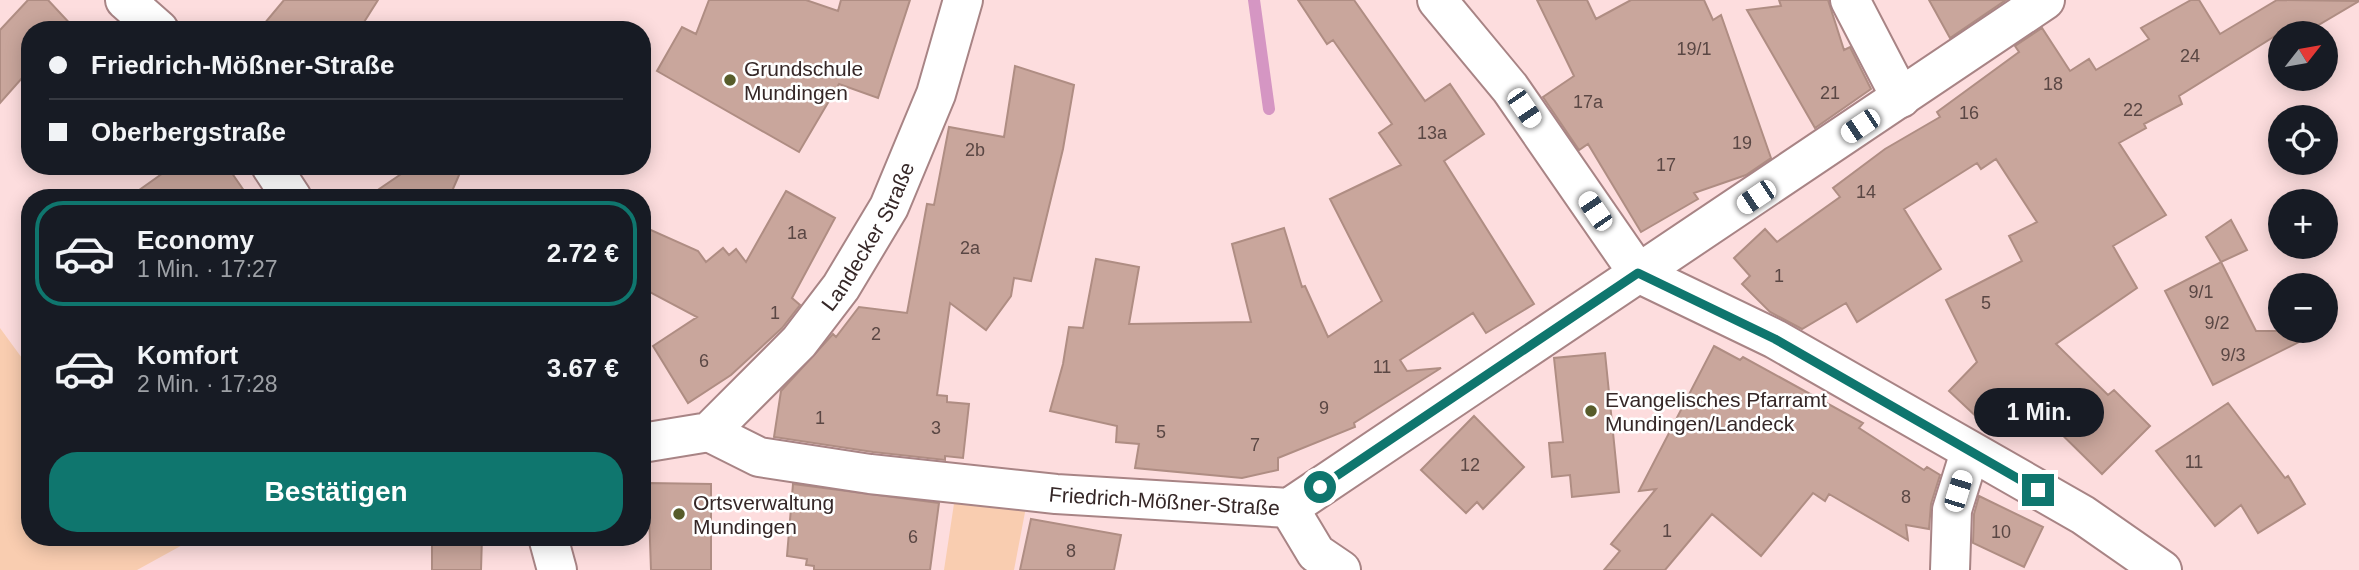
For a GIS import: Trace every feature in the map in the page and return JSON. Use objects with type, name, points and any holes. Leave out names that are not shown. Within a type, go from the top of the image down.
[{"type":"street","points":[[126,0],[149,21]]},
{"type":"street","name":"Landecker Straße","points":[[709,432],[799,342],[841,287],[862,253],[888,206],[936,94],[962,0]]},
{"type":"street","points":[[1437,0],[1510,88],[1638,273],[1775,339],[2083,515],[2162,570]]},
{"type":"street","points":[[1850,0],[1901,98]]},
{"type":"street","name":"Friedrich-Mößner-Straße","points":[[709,432],[759,457],[870,474],[1056,494],[1289,508],[2045,0]]},
{"type":"street","points":[[651,442],[709,432]]},
{"type":"street","points":[[1950,570],[1952,510],[1970,452]]},
{"type":"street","points":[[1289,508],[1317,553],[1341,570]]},
{"type":"street","points":[[550,546],[556,570]]},
{"type":"shaded area","points":[[0,328],[21,357],[21,546],[181,546],[137,570],[0,570]]},
{"type":"shaded area","points":[[955,497],[1026,507],[1014,570],[944,570]]},
{"type":"building","points":[[28,0],[48,0],[68,21],[21,21],[21,79],[0,103],[0,30]]},
{"type":"building","points":[[284,0],[378,0],[365,21],[266,21]]},
{"type":"building","name":"Grundschule Mundingen","points":[[709,0],[806,0],[838,11],[841,0],[910,0],[878,98],[839,84],[799,152],[657,71],[682,27],[696,34]]},
{"type":"building","points":[[1298,0],[1354,0],[1425,101],[1450,84],[1484,134],[1444,161],[1534,304],[1486,333],[1473,313],[1400,360],[1407,371],[1441,368],[1354,423],[1355,427],[1278,458],[1278,470],[1242,478],[1135,468],[1139,444],[1116,442],[1117,426],[1050,411],[1063,364],[1069,327],[1083,328],[1096,259],[1139,267],[1129,324],[1251,322],[1232,244],[1284,228],[1302,287],[1305,286],[1328,337],[1382,301],[1330,199],[1401,165],[1379,133],[1392,124],[1333,40],[1327,44]]},
{"type":"building","points":[[1537,0],[1587,0],[1596,19],[1631,0],[1704,0],[1713,20],[1721,15],[1771,158],[1746,175],[1694,193],[1698,199],[1641,232],[1588,144],[1579,150],[1543,97],[1574,76]]},
{"type":"building","points":[[1779,0],[1828,0],[1844,50],[1850,47],[1871,89],[1815,128],[1747,10],[1781,6]]},
{"type":"building","points":[[1929,0],[2006,0],[1950,38]]},
{"type":"building","points":[[2191,0],[2199,0],[2220,34],[2277,0],[2359,1],[2325,21],[2268,21],[2268,40],[2179,96],[2182,104],[2144,124],[2146,128],[2119,143],[2166,215],[2113,246],[2137,288],[2056,344],[2108,395],[2114,390],[2150,426],[2102,474],[2034,407],[2030,412],[2009,392],[1981,421],[1949,391],[1977,362],[1946,300],[2022,261],[2009,236],[2037,222],[1996,159],[1981,169],[1977,163],[1904,209],[1941,269],[1857,322],[1846,303],[1802,329],[1770,312],[1742,284],[1750,276],[1734,258],[1765,229],[1777,242],[1840,197],[1833,188],[1885,149],[1940,117],[1937,112],[2019,52],[2015,46],[2042,28],[2070,71],[2089,59],[2096,70],[2149,39],[2141,28]]},
{"type":"building","points":[[1015,66],[1074,85],[1063,149],[1031,281],[1014,278],[1011,296],[986,330],[950,303],[937,395],[947,396],[947,402],[969,404],[963,458],[945,456],[945,460],[873,452],[774,437],[781,391],[833,334],[836,337],[859,307],[907,313],[927,204],[934,205],[949,127],[1004,137]]},
{"type":"building","points":[[160,175],[233,175],[243,189],[141,189]]},
{"type":"building","points":[[400,175],[459,175],[453,189],[379,189]]},
{"type":"building","points":[[786,191],[835,218],[792,298],[800,305],[782,328],[731,375],[688,403],[653,346],[697,317],[651,293],[651,230],[698,251],[706,262],[723,248],[729,255],[736,249],[746,262]]},
{"type":"building","points":[[2231,220],[2247,250],[2221,262],[2206,237]]},
{"type":"building","points":[[2221,262],[2256,331],[2268,331],[2268,343],[2297,343],[2213,385],[2165,291]]},
{"type":"building","points":[[1714,346],[1740,360],[1743,357],[1863,423],[1859,428],[1924,470],[1927,467],[1940,475],[1931,504],[1929,529],[1906,525],[1908,540],[1829,494],[1825,501],[1813,493],[1761,556],[1712,514],[1665,570],[1604,570],[1620,551],[1611,544],[1656,489],[1639,491]]},
{"type":"building","points":[[1605,353],[1619,492],[1572,497],[1570,475],[1552,477],[1549,443],[1563,442],[1554,358]]},
{"type":"building","points":[[2228,403],[2285,478],[2288,476],[2305,504],[2258,533],[2241,505],[2215,526],[2156,451]]},
{"type":"building","points":[[1474,416],[1524,467],[1483,509],[1477,502],[1466,513],[1421,470]]},
{"type":"building","name":"Ortsverwaltung Mundingen","points":[[651,483],[711,484],[711,570],[651,570]]},
{"type":"building","points":[[793,484],[939,503],[930,570],[814,570],[814,566],[806,565],[807,559],[787,556]]},
{"type":"building","points":[[1979,496],[2043,527],[2024,567],[1973,543],[1974,514]]},
{"type":"building","points":[[1031,519],[1121,535],[1114,570],[1020,570]]},
{"type":"building","points":[[432,546],[482,546],[481,570],[432,570]]},
{"type":"waterway","points":[[1254,0],[1269,109]]},
{"type":"place","name":"Grundschule Mundingen","points":[[730,80]]},
{"type":"place","name":"Evangelisches Pfarramt Mundingen/Landeck","points":[[1591,411]]},
{"type":"place","name":"Ortsverwaltung Mundingen","points":[[679,514]]},
{"type":"route","points":[[1320,487],[1638,273],[1775,339],[2038,490]]}]
